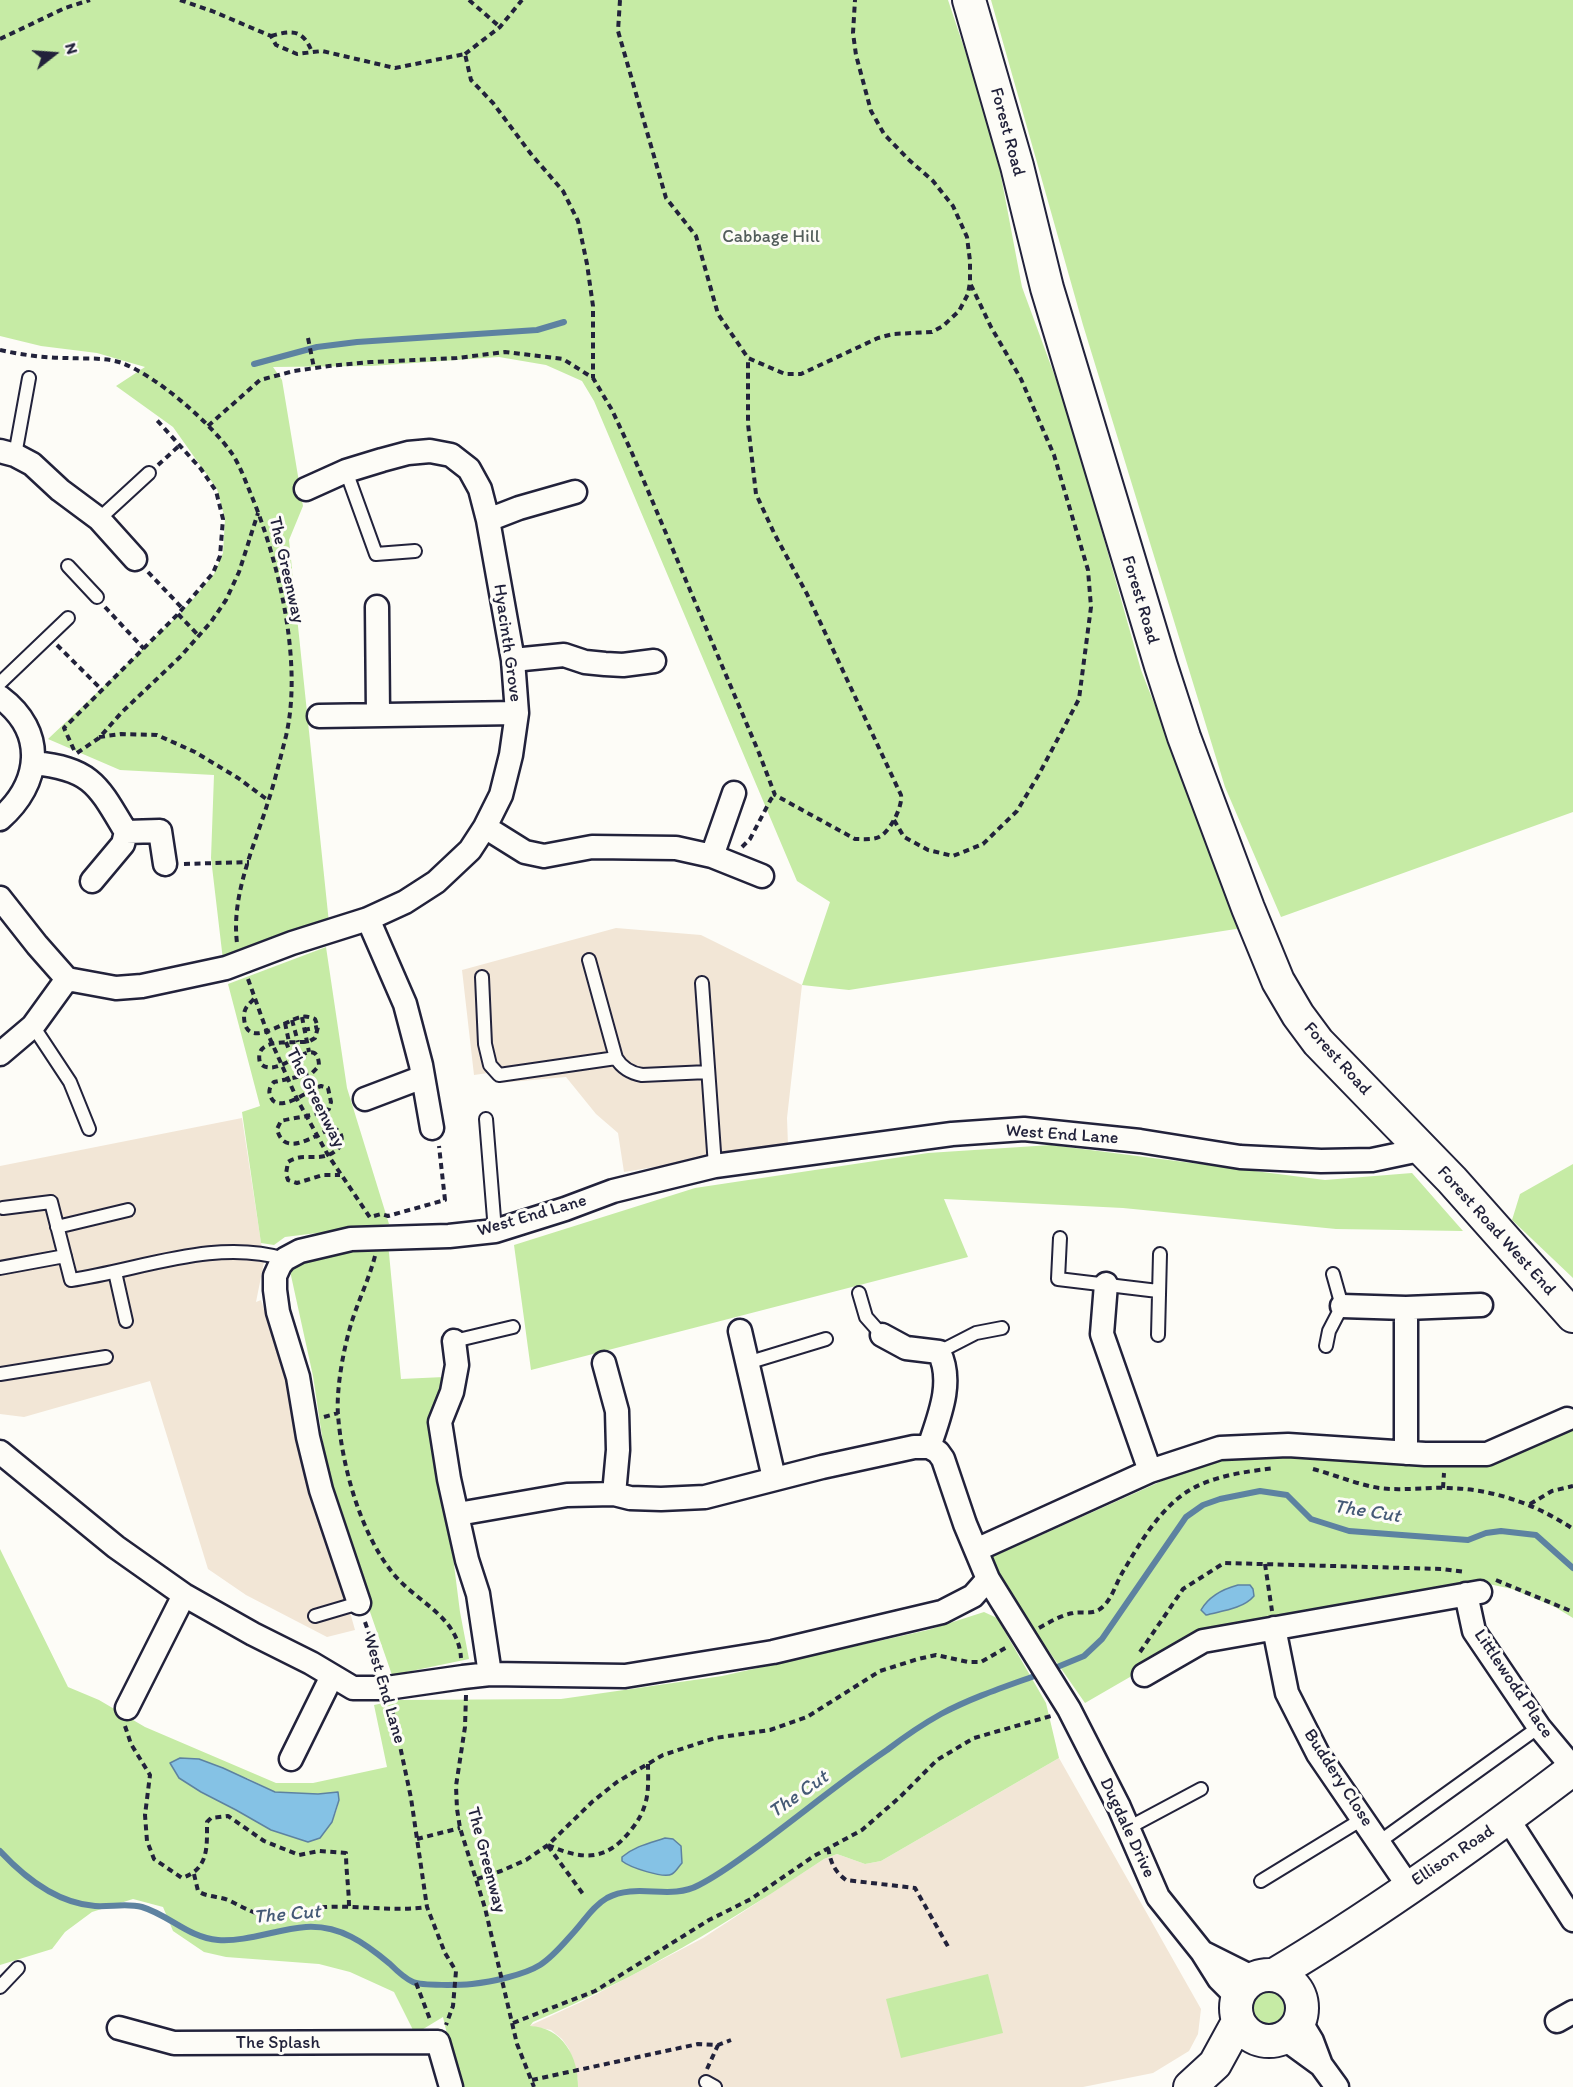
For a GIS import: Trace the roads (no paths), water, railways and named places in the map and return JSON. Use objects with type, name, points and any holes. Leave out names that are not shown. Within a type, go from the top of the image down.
[{"type":"main road","name":"Forest Road","points":[[969,0],[1017,166],[1047,288],[1123,545],[1184,737],[1248,908],[1278,981],[1298,1015],[1318,1042],[1418,1146]]},
{"type":"main road","name":"Forest Road West End","points":[[1418,1146],[1452,1180],[1573,1316]]},
{"type":"main road","name":"Ellison Road","points":[[1268,2009],[1332,1941],[1508,1819],[1573,1768]]},
{"type":"main road","points":[[1190,2087],[1268,2009]]},
{"type":"street","name":"Hyacinth Grove","points":[[67,979],[116,988],[142,986],[226,968],[368,919],[405,902],[436,882],[470,850],[501,795],[513,744],[517,713],[513,660],[488,520],[480,489],[469,469],[451,455],[430,451],[408,453],[346,471],[306,489]]},
{"type":"street","points":[[7,453],[32,464],[60,490],[99,519],[135,559]]},
{"type":"street","points":[[488,520],[519,508],[575,492]]},
{"type":"street","points":[[377,607],[378,714]]},
{"type":"street","points":[[513,660],[564,655],[585,662],[605,664],[623,665],[654,661]]},
{"type":"street","points":[[0,697],[25,723],[31,739],[34,763],[30,781],[21,798],[0,819]]},
{"type":"street","points":[[319,716],[517,713]]},
{"type":"street","points":[[34,763],[60,765],[91,779],[126,832],[123,844],[92,881]]},
{"type":"street","points":[[720,858],[734,792]]},
{"type":"street","points":[[485,827],[525,852],[544,856],[592,847],[676,848],[720,858],[762,876]]},
{"type":"street","points":[[126,832],[160,831],[165,864]]},
{"type":"street","points":[[0,898],[67,979],[33,1026],[0,1054]]},
{"type":"street","points":[[368,919],[405,1004],[423,1077],[432,1128]]},
{"type":"street","points":[[365,1099],[423,1077]]},
{"type":"street","name":"West End Lane","points":[[285,1259],[300,1251],[351,1239],[449,1236],[495,1231],[614,1191],[715,1167],[952,1134],[1024,1129],[1140,1141],[1240,1158],[1321,1161],[1372,1160],[1410,1152],[1418,1146]]},
{"type":"street","points":[[285,1259],[275,1276],[278,1312],[298,1377],[308,1437],[321,1490],[358,1603]]},
{"type":"street","points":[[1106,1284],[1102,1334],[1150,1471]]},
{"type":"street","points":[[1342,1306],[1406,1308],[1481,1305]]},
{"type":"street","points":[[1406,1308],[1406,1453]]},
{"type":"street","points":[[740,1331],[774,1478]]},
{"type":"street","points":[[458,1514],[567,1496],[614,1494],[630,1498],[705,1497],[774,1478],[895,1450],[929,1447],[939,1418],[946,1385],[945,1364],[939,1352],[906,1348],[882,1335]]},
{"type":"street","points":[[454,1341],[457,1365],[452,1392],[440,1422],[449,1479],[467,1560],[478,1594],[490,1674]]},
{"type":"street","points":[[604,1363],[617,1411],[618,1450],[614,1494]]},
{"type":"street","points":[[976,1550],[1150,1471],[1220,1449],[1288,1445],[1406,1453],[1486,1454],[1567,1419]]},
{"type":"street","name":"Dugdale Drive","points":[[929,1447],[938,1452],[943,1459],[965,1524],[988,1579],[1027,1642],[1059,1706],[1128,1828],[1158,1897],[1202,1952],[1219,1979],[1268,2009],[1312,2041],[1321,2065],[1336,2087]]},
{"type":"street","points":[[0,1452],[116,1547],[184,1595],[353,1688],[387,1688],[490,1674],[625,1676],[774,1652],[942,1612],[973,1596],[988,1579]]},
{"type":"street","name":"Littlewodd Place","points":[[1274,1628],[1479,1585],[1474,1631],[1539,1727],[1573,1768]]},
{"type":"street","points":[[127,1708],[184,1595]]},
{"type":"street","points":[[1142,1664],[1203,1641],[1274,1628]]},
{"type":"street","name":"Buddery Close","points":[[1274,1628],[1287,1693],[1318,1754],[1364,1818],[1409,1887]]},
{"type":"street","points":[[291,1759],[332,1676]]},
{"type":"street","points":[[1508,1819],[1571,1912]]},
{"type":"street","name":"The Splash","points":[[119,2028],[174,2043],[438,2042],[451,2087]]},
{"type":"lane","points":[[7,453],[29,378]]},
{"type":"lane","points":[[346,471],[376,554],[415,551]]},
{"type":"lane","points":[[99,519],[149,473]]},
{"type":"lane","points":[[68,566],[97,597]]},
{"type":"lane","points":[[0,683],[68,618]]},
{"type":"lane","points":[[589,960],[616,1058],[622,1067],[635,1074],[708,1072]]},
{"type":"lane","points":[[482,977],[485,1044],[490,1065],[499,1075],[616,1058]]},
{"type":"lane","points":[[702,983],[715,1167]]},
{"type":"lane","points":[[33,1026],[70,1082],[89,1129]]},
{"type":"lane","points":[[486,1119],[495,1231]]},
{"type":"lane","points":[[3,1208],[51,1202],[71,1280],[193,1254],[264,1253],[285,1259]]},
{"type":"lane","points":[[57,1227],[128,1210]]},
{"type":"lane","points":[[1059,1238],[1058,1279],[1158,1291]]},
{"type":"lane","points":[[1158,1335],[1160,1254]]},
{"type":"lane","points":[[0,1268],[65,1256]]},
{"type":"lane","points":[[115,1272],[126,1321]]},
{"type":"lane","points":[[1326,1346],[1329,1331],[1342,1306],[1333,1274]]},
{"type":"lane","points":[[859,1293],[866,1317],[882,1335]]},
{"type":"lane","points":[[454,1341],[513,1327]]},
{"type":"lane","points":[[939,1352],[976,1333],[1002,1328]]},
{"type":"lane","points":[[747,1363],[826,1339]]},
{"type":"lane","points":[[0,1374],[106,1357]]},
{"type":"lane","points":[[315,1616],[358,1603]]},
{"type":"lane","points":[[1379,1842],[1539,1727]]},
{"type":"lane","points":[[1128,1828],[1201,1789]]},
{"type":"lane","points":[[1261,1881],[1364,1818]]},
{"type":"lane","points":[[0,1987],[18,1968]]},
{"type":"water","points":[[1238,1585],[1250,1585],[1254,1596],[1244,1604],[1225,1611],[1206,1615],[1201,1610],[1217,1594]]},
{"type":"water","points":[[180,1758],[199,1759],[275,1792],[318,1794],[338,1792],[339,1800],[332,1822],[320,1838],[308,1842],[271,1830],[179,1778],[170,1763]]},
{"type":"water","points":[[665,1838],[673,1839],[681,1846],[682,1863],[672,1874],[647,1872],[622,1861],[622,1857],[632,1850]]},
{"type":"waterway","points":[[254,364],[317,347],[357,342],[537,330],[564,322]]},
{"type":"waterway","name":"The Cut","points":[[1050,1670],[1084,1656],[1102,1639],[1186,1517],[1203,1505],[1220,1499],[1260,1491],[1287,1495],[1311,1519],[1349,1531],[1468,1540],[1486,1533],[1501,1531],[1536,1535],[1573,1568]]},
{"type":"waterway","name":"The Cut","points":[[0,1851],[20,1871],[43,1888],[81,1904],[142,1907],[188,1931],[218,1940],[240,1939],[295,1928],[330,1929],[361,1943],[413,1982],[451,1985],[488,1982],[525,1972],[545,1962],[593,1909],[607,1898],[630,1891],[677,1892],[699,1885],[741,1859],[853,1774],[927,1722],[965,1702],[1040,1674]]},
{"type":"park label","name":"Cabbage Hill","points":[[771,237]]}]
